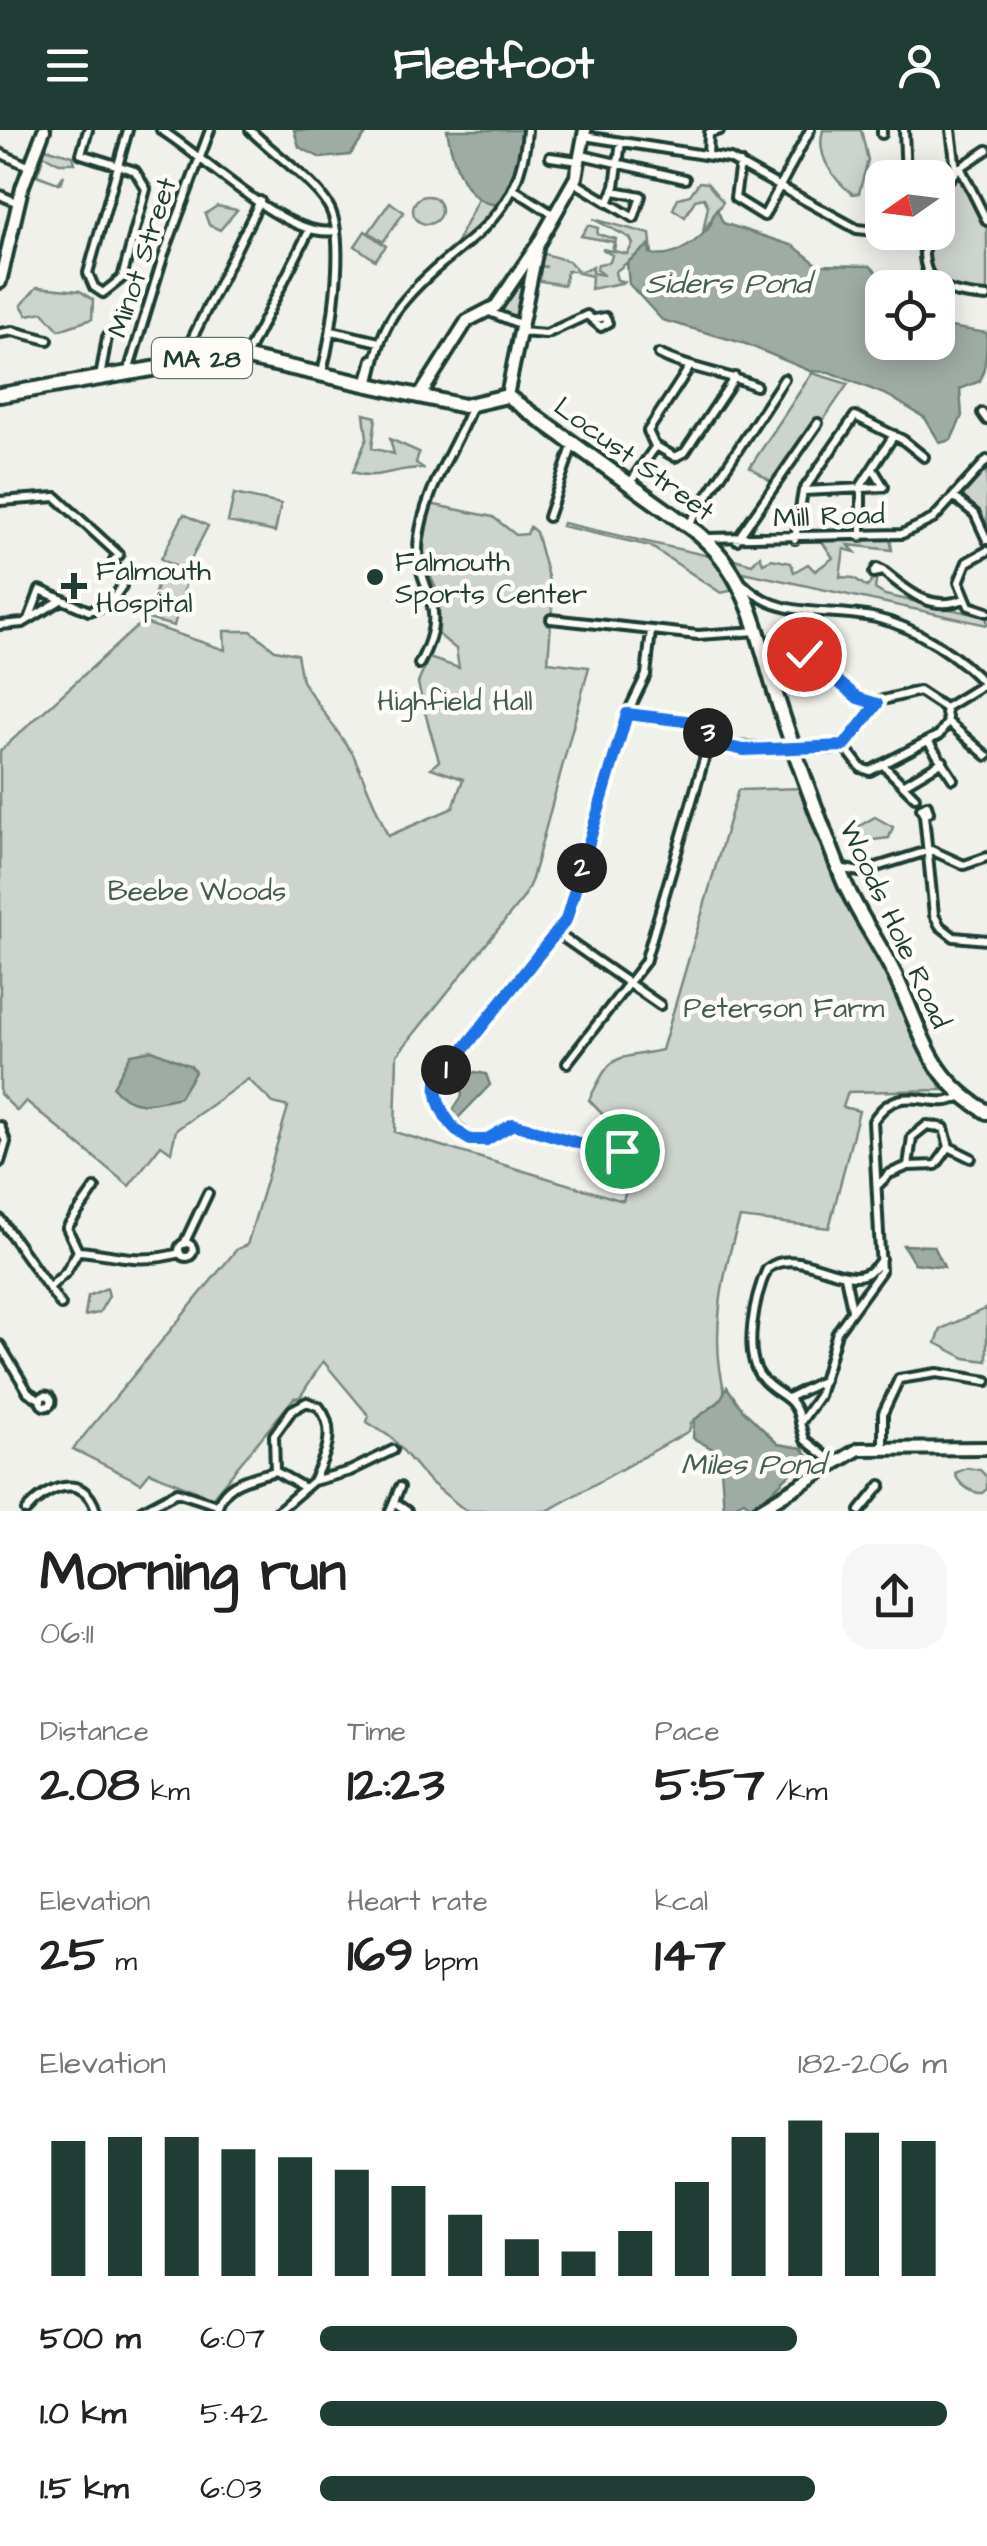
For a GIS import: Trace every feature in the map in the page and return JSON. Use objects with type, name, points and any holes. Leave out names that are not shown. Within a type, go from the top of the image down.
[{"type":"highway","name":"MA 28","points":[[0,395],[181,361],[246,356],[410,395],[472,405],[507,396]]},
{"type":"highway","name":"Locust Street","points":[[507,396],[702,537],[729,567]]},
{"type":"highway","name":"Woods Hole Road","points":[[729,567],[757,624],[794,746],[839,868],[900,986],[930,1059],[956,1092],[987,1112]]},
{"type":"main road","points":[[0,282],[18,203],[44,130]]},
{"type":"main road","points":[[410,395],[430,378],[467,321],[487,311],[523,267],[574,182],[585,133]]},
{"type":"main road","points":[[507,396],[538,244]]},
{"type":"main road","points":[[523,267],[536,260]]},
{"type":"main road","points":[[757,1511],[856,1450],[987,1448]]},
{"type":"street","points":[[88,130],[81,154],[116,164],[137,172],[146,196],[122,278],[103,293],[94,288],[88,273],[116,164],[128,130]]},
{"type":"street","name":"Minot Street","points":[[128,373],[198,155],[210,130]]},
{"type":"street","points":[[250,130],[326,202],[334,231],[332,331],[322,374]]},
{"type":"street","points":[[367,385],[378,343],[411,293],[500,213],[515,190],[526,130]]},
{"type":"street","points":[[708,155],[709,133],[715,130]]},
{"type":"street","points":[[740,163],[736,198],[763,216],[810,130]]},
{"type":"street","points":[[904,130],[905,160]]},
{"type":"street","points":[[951,130],[958,169],[987,221]]},
{"type":"street","points":[[168,132],[260,201],[309,230],[334,231]]},
{"type":"street","points":[[585,133],[740,163],[852,226],[865,228]]},
{"type":"street","points":[[608,203],[614,192],[621,142]]},
{"type":"street","points":[[955,172],[987,150]]},
{"type":"street","points":[[0,153],[30,167]]},
{"type":"street","points":[[550,157],[619,160],[685,179]]},
{"type":"street","points":[[574,182],[633,219],[642,197],[614,192]]},
{"type":"street","points":[[515,190],[554,215]]},
{"type":"street","points":[[0,195],[18,203]]},
{"type":"street","points":[[181,361],[260,201]]},
{"type":"street","points":[[246,356],[309,230]]},
{"type":"street","points":[[923,250],[922,262],[931,279],[952,291],[987,297]]},
{"type":"street","points":[[487,311],[522,328],[546,334],[585,315],[595,318]]},
{"type":"street","points":[[0,333],[13,330],[48,340]]},
{"type":"street","points":[[332,331],[378,343]]},
{"type":"street","points":[[100,379],[107,337]]},
{"type":"street","points":[[659,354],[690,368],[735,377],[756,386]]},
{"type":"street","points":[[690,368],[648,431],[656,446],[675,456],[685,452],[735,377]]},
{"type":"street","points":[[687,526],[784,379]]},
{"type":"street","points":[[419,664],[432,636],[434,616],[432,593],[417,556],[427,499],[472,405]]},
{"type":"street","points":[[794,539],[803,491],[859,416],[924,457]]},
{"type":"street","points":[[818,423],[736,540],[729,567],[768,604],[882,619],[951,654],[986,686],[945,708]]},
{"type":"street","points":[[861,537],[860,490],[894,435]]},
{"type":"street","points":[[548,517],[573,444]]},
{"type":"street","points":[[629,484],[656,446]]},
{"type":"street","name":"Mill Road","points":[[702,537],[736,540],[902,534],[922,527],[987,460]]},
{"type":"street","points":[[803,491],[885,486],[873,470]]},
{"type":"street","points":[[0,501],[34,496],[60,499],[120,555],[114,560],[122,586],[109,605],[89,612],[40,590],[29,619]]},
{"type":"street","points":[[954,497],[977,516],[987,540]]},
{"type":"street","points":[[987,551],[963,567],[959,582],[964,599],[972,608],[987,612]]},
{"type":"street","points":[[883,571],[908,594],[950,603],[964,599]]},
{"type":"street","points":[[0,625],[29,619],[62,600]]},
{"type":"street","points":[[552,619],[722,636],[757,624],[768,604]]},
{"type":"street","points":[[622,1151],[613,1153],[513,1124],[486,1140],[470,1140],[455,1129],[437,1099],[440,1078],[558,934],[573,899],[627,714],[646,675],[651,631]]},
{"type":"street","points":[[766,656],[802,652],[858,698],[877,704]]},
{"type":"street","points":[[844,746],[877,704],[919,691],[945,708],[948,722],[987,756]]},
{"type":"street","points":[[627,714],[694,722],[710,739],[744,750],[844,746],[866,771],[884,766],[928,741],[948,722]]},
{"type":"street","points":[[567,1063],[646,962],[710,739]]},
{"type":"street","points":[[928,741],[953,779]]},
{"type":"street","points":[[902,785],[943,761]]},
{"type":"street","points":[[884,766],[914,797]]},
{"type":"street","points":[[924,815],[931,850],[932,905],[940,926],[954,937],[987,940]]},
{"type":"street","points":[[839,868],[860,872],[931,850],[964,865],[987,858]]},
{"type":"street","points":[[558,934],[660,1005]]},
{"type":"street","points":[[936,1099],[956,1092]]},
{"type":"street","points":[[800,1423],[819,1396],[837,1332],[878,1278],[882,1257],[872,1132],[876,1116],[907,1096],[953,1101],[956,1092]]},
{"type":"street","points":[[0,1126],[6,1142],[0,1162]]},
{"type":"street","points":[[908,1166],[910,1140],[923,1126],[944,1128],[949,1147],[971,1158]]},
{"type":"street","points":[[877,1186],[889,1174],[908,1166],[936,1165],[949,1147]]},
{"type":"street","points":[[78,1251],[68,1228],[94,1188]]},
{"type":"street","points":[[180,1253],[208,1193]]},
{"type":"street","points":[[0,1219],[61,1305]]},
{"type":"street","points":[[78,1251],[104,1252],[139,1262],[180,1253],[188,1257],[191,1245],[184,1244]]},
{"type":"street","points":[[50,1286],[66,1272],[78,1251]]},
{"type":"street","points":[[834,1463],[805,1440],[790,1397],[760,1376],[752,1354],[767,1270],[790,1262],[826,1267],[845,1276],[868,1274],[882,1257]]},
{"type":"street","points":[[845,1276],[851,1289],[852,1310]]},
{"type":"street","points":[[0,1344],[28,1392],[41,1400]]},
{"type":"street","points":[[883,1448],[882,1417],[899,1378],[937,1373],[987,1381]]},
{"type":"street","points":[[790,1397],[825,1379]]},
{"type":"street","points":[[275,1471],[274,1435],[297,1406],[314,1403],[327,1419],[329,1437],[313,1481],[278,1511]]},
{"type":"street","points":[[313,1481],[350,1471],[393,1450]]},
{"type":"street","points":[[142,1511],[177,1492],[217,1508],[244,1478],[275,1471],[306,1488]]},
{"type":"street","points":[[860,1511],[881,1485]]},
{"type":"street","points":[[26,1511],[45,1491],[67,1486],[85,1493],[96,1511]]},
{"type":"street","points":[[390,1511],[400,1487]]},
{"type":"street","points":[[395,1503],[407,1511]]},
{"type":"street","points":[[866,1503],[873,1511]]},
{"type":"green space","points":[[823,130],[861,130],[868,160],[859,193],[853,194],[832,174],[821,139]]},
{"type":"green space","points":[[42,147],[73,156],[75,163],[59,163],[44,155],[37,175],[54,182],[32,173]]},
{"type":"green space","points":[[959,172],[987,224],[987,295],[955,286],[955,270],[928,270],[923,261],[924,250],[955,250],[955,176]]},
{"type":"green space","points":[[699,182],[707,183],[723,202],[703,232],[708,206],[704,198],[695,200],[685,217],[673,209],[678,198],[690,195]]},
{"type":"green space","points":[[427,196],[437,200],[441,210],[437,220],[427,224],[417,220],[413,210],[417,200]]},
{"type":"green space","points":[[478,199],[502,204],[453,250]]},
{"type":"green space","points":[[390,202],[404,212],[383,242],[369,232]]},
{"type":"green space","points":[[217,206],[237,210],[220,230],[209,225],[205,214]]},
{"type":"green space","points":[[593,219],[650,234],[652,253],[649,245],[615,272],[617,280],[626,282],[591,289],[592,276],[579,273],[593,266],[592,273],[604,275],[596,270],[598,264],[610,262],[612,255],[602,249],[612,251],[614,242],[581,236],[588,225],[598,228],[597,234],[616,239],[614,251],[627,254],[633,244],[630,238]]},
{"type":"green space","points":[[365,231],[386,246],[375,260],[355,246]]},
{"type":"green space","points":[[541,253],[569,261],[578,271],[567,271],[564,285],[535,280],[538,266],[547,267],[538,265]]},
{"type":"green space","points":[[530,266],[519,322],[495,311]]},
{"type":"green space","points":[[37,287],[80,291],[93,300],[92,319],[59,330],[43,312],[27,315],[21,305]]},
{"type":"green space","points":[[812,373],[848,384],[778,486],[750,467]]},
{"type":"green space","points":[[364,414],[376,417],[372,448],[394,454],[390,439],[419,452],[416,463],[425,469],[372,475],[353,472],[367,438]]},
{"type":"green space","points":[[987,468],[987,527],[963,496]]},
{"type":"green space","points":[[234,494],[281,504],[275,532],[228,522]]},
{"type":"green space","name":"Beebe Woods","points":[[430,504],[493,517],[516,535],[527,534],[530,527],[536,532],[553,596],[548,662],[589,667],[532,879],[524,897],[397,1055],[395,1132],[623,1201],[641,1135],[611,1123],[589,1100],[615,1061],[662,1050],[738,790],[804,788],[913,1038],[943,1090],[848,1092],[843,1107],[859,1111],[829,1228],[740,1218],[728,1261],[718,1330],[726,1396],[691,1423],[689,1431],[547,1511],[466,1511],[429,1481],[392,1438],[367,1422],[369,1416],[323,1361],[300,1397],[294,1398],[212,1498],[150,1472],[141,1483],[73,1449],[237,1249],[247,1245],[288,1107],[273,1103],[248,1079],[176,1130],[171,1152],[161,1145],[129,1186],[26,1101],[17,1111],[0,1094],[0,751],[142,622],[225,650],[224,631],[251,631],[275,650],[297,654],[302,681],[353,754],[388,836],[453,808],[463,779],[431,768],[439,761],[418,683],[429,658],[459,668],[456,649],[439,635],[439,595],[422,558]]},
{"type":"green space","points":[[184,514],[208,526],[185,571],[161,559]]},
{"type":"green space","points":[[563,523],[714,557],[739,589],[721,593],[650,546],[562,526]]},
{"type":"green space","points":[[890,538],[892,550],[848,545],[855,552],[844,549],[840,577],[854,578],[867,587],[877,575],[875,589],[885,595],[987,617],[987,625],[743,572],[741,577],[727,557],[752,564],[760,556],[763,563],[772,559],[791,563],[794,572],[808,564],[815,571],[833,558],[821,540]]},
{"type":"green space","points":[[161,571],[187,578],[174,626],[148,619]]},
{"type":"green space","points":[[875,817],[893,827],[889,838],[865,841],[849,832]]},
{"type":"green space","points":[[107,1288],[109,1296],[99,1313],[85,1316],[88,1296]]},
{"type":"green space","points":[[987,1308],[987,1361],[965,1358],[936,1343],[941,1329]]},
{"type":"green space","points":[[967,1468],[980,1470],[987,1477],[987,1489],[982,1493],[970,1490],[956,1477],[955,1473]]},
{"type":"water","points":[[294,130],[369,130],[350,155],[321,158],[299,147]]},
{"type":"water","points":[[447,130],[524,130],[518,171],[502,204],[489,203],[470,190],[452,154]]},
{"type":"water","name":"Siders Pond","points":[[717,209],[723,223],[794,246],[818,265],[870,266],[874,270],[865,270],[865,360],[955,360],[955,328],[987,333],[980,381],[960,389],[962,416],[951,440],[940,443],[925,418],[889,396],[829,372],[810,371],[746,344],[662,320],[629,284],[627,263],[649,245],[650,253],[657,255],[688,246],[709,227]]},
{"type":"water","points":[[152,1050],[191,1066],[195,1072],[180,1097],[153,1103],[128,1100],[113,1087],[131,1054]]},
{"type":"water","points":[[475,1072],[486,1074],[490,1085],[458,1118],[453,1110],[462,1096],[460,1078]]},
{"type":"water","points":[[903,1245],[934,1246],[944,1267],[914,1263]]},
{"type":"water","name":"Miles Pond","points":[[727,1387],[742,1409],[778,1444],[802,1448],[808,1456],[754,1509],[744,1501],[724,1511],[720,1453],[693,1438],[694,1420],[719,1402]]},
{"type":"place","name":"Falmouth Sports Center","points":[[375,577]]},
{"type":"place","name":"Falmouth Hospital","points":[[74,586]]},
{"type":"route","points":[[622,1151],[616,1154],[513,1124],[486,1140],[470,1140],[455,1129],[443,1112],[436,1094],[437,1083],[566,920],[627,714],[694,722],[716,744],[744,750],[844,746],[877,704],[848,692],[804,654]]},
{"type":"park label","name":"Highfield Hall","points":[[455,700]]},
{"type":"park label","name":"Peterson Farm","points":[[784,1007]]}]
